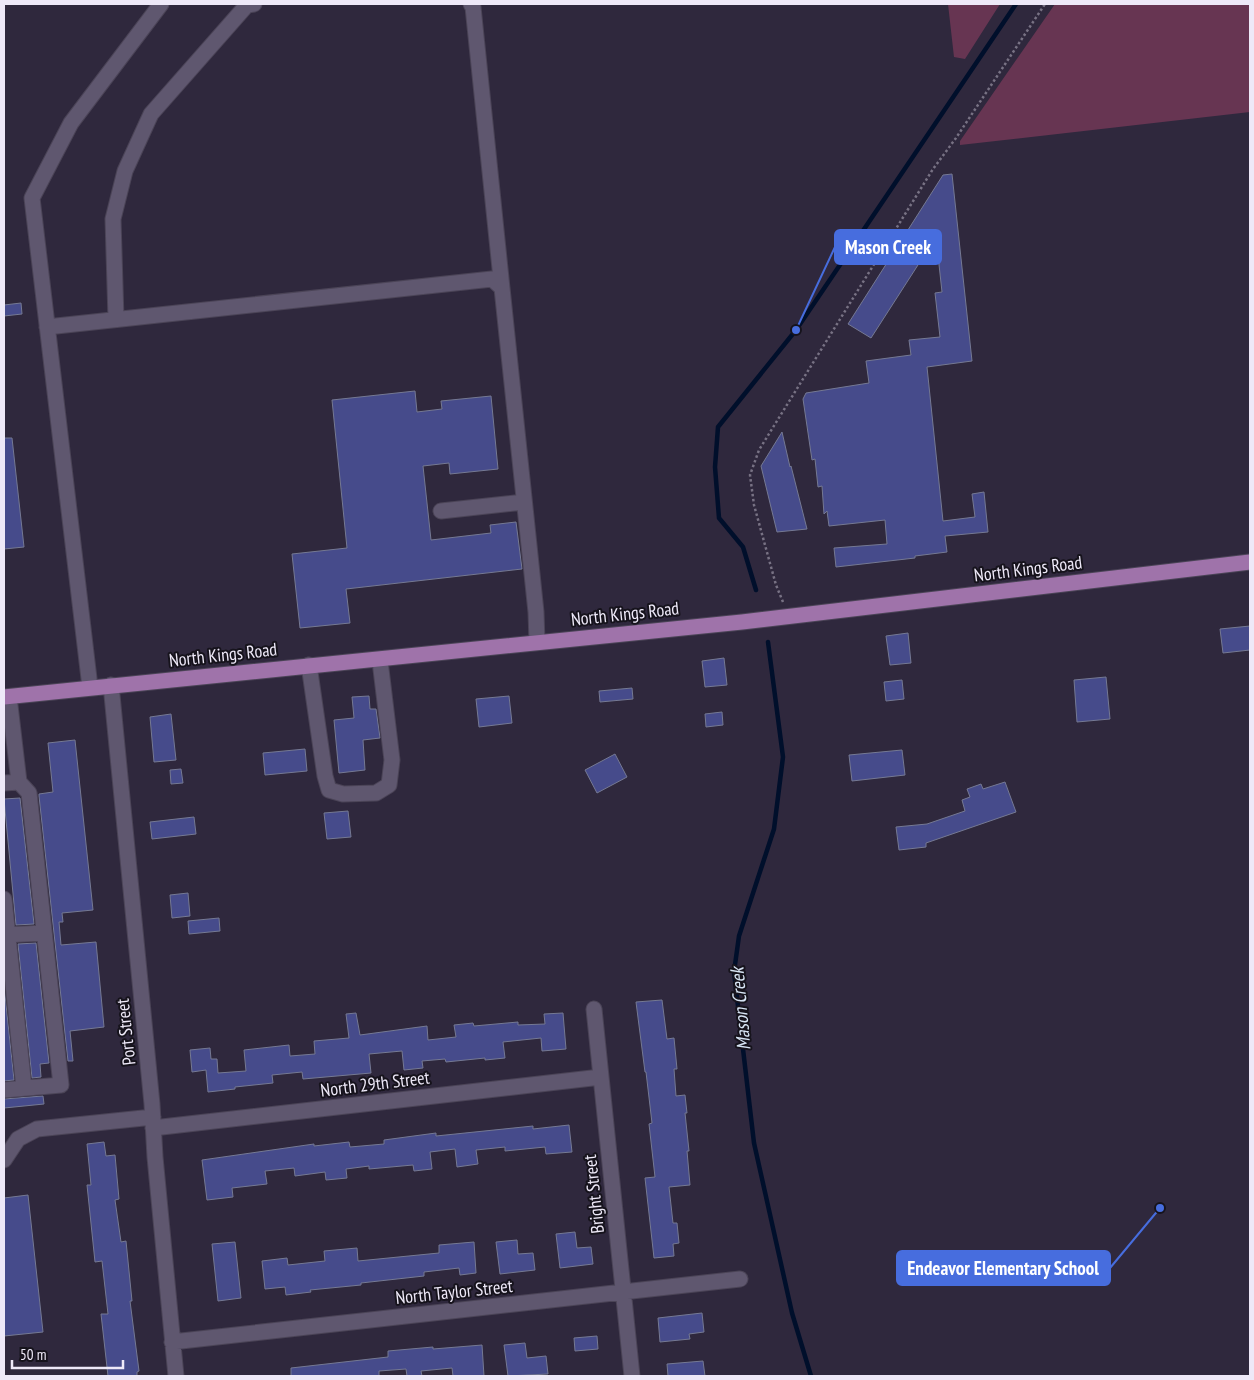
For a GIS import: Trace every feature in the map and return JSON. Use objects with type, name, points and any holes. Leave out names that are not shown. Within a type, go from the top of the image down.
[{"type":"main road","name":"North Kings Road","points":[[6,697],[788,616],[1250,562]]},
{"type":"street","points":[[90,688],[32,198],[71,122],[161,4]]},
{"type":"street","points":[[116,319],[114,219],[125,171],[152,114],[247,5],[254,4]]},
{"type":"street","points":[[471,4],[473,7],[537,642]]},
{"type":"street","points":[[47,327],[492,279],[502,288]]},
{"type":"street","points":[[440,511],[524,502]]},
{"type":"street","points":[[309,665],[325,776],[329,790],[343,794],[376,793],[390,785],[392,760],[380,661],[382,659]]},
{"type":"street","name":"Port Street","points":[[111,685],[176,1376]]},
{"type":"street","points":[[4,1090],[61,1085],[29,793],[19,782],[9,739],[6,697]]},
{"type":"street","points":[[4,783],[19,782]]},
{"type":"street","points":[[4,899],[6,935],[24,1088]]},
{"type":"street","points":[[6,935],[44,933]]},
{"type":"street","name":"Bright Street","points":[[594,1009],[632,1376]]},
{"type":"street","name":"North 29th Street","points":[[4,1160],[18,1139],[37,1129],[153,1123],[601,1077]]},
{"type":"street","name":"North Taylor Street","points":[[172,1342],[740,1279]]},
{"type":"path","points":[[788,616],[776,584],[754,505],[750,475],[759,450],[933,169],[956,138],[1045,4]]},
{"type":"shaded area","points":[[948,4],[1000,4],[965,59],[954,57]]},
{"type":"shaded area","points":[[1055,4],[1250,4],[1250,112],[960,145],[960,141]]},
{"type":"building","points":[[952,174],[972,361],[927,367],[943,521],[975,517],[972,494],[984,492],[988,532],[945,536],[947,552],[915,556],[915,558],[836,567],[834,548],[887,544],[885,520],[829,526],[827,511],[824,514],[822,486],[818,487],[815,459],[812,460],[803,399],[806,393],[869,383],[866,361],[911,355],[909,340],[940,337],[935,293],[942,292],[936,237],[871,338],[848,324],[943,175]]},
{"type":"building","points":[[21,303],[22,314],[4,316],[4,305]]},
{"type":"building","points":[[415,391],[417,412],[442,409],[441,401],[491,396],[498,469],[450,474],[449,463],[423,466],[431,540],[491,533],[490,525],[516,522],[522,569],[346,589],[350,623],[300,628],[292,554],[347,548],[332,400]]},
{"type":"building","points":[[782,432],[807,529],[777,532],[761,466]]},
{"type":"building","points":[[4,438],[12,438],[24,547],[4,549]]},
{"type":"building","points":[[1250,626],[1250,650],[1223,653],[1220,629]]},
{"type":"building","points":[[908,633],[911,663],[890,665],[886,636]]},
{"type":"building","points":[[724,658],[727,685],[705,687],[702,661]]},
{"type":"building","points":[[1106,677],[1110,719],[1077,722],[1074,680]]},
{"type":"building","points":[[902,680],[904,699],[886,701],[884,682]]},
{"type":"building","points":[[632,688],[633,699],[600,702],[599,691]]},
{"type":"building","points":[[369,696],[370,709],[376,709],[380,738],[363,740],[365,770],[339,773],[334,720],[354,718],[352,697]]},
{"type":"building","points":[[509,696],[512,723],[479,727],[476,699]]},
{"type":"building","points":[[722,712],[723,725],[706,727],[705,714]]},
{"type":"building","points":[[171,714],[176,760],[154,762],[150,717]]},
{"type":"building","points":[[75,740],[93,910],[62,913],[63,922],[59,922],[61,945],[96,942],[104,1027],[70,1031],[73,1061],[68,1061],[39,794],[53,792],[48,743]]},
{"type":"building","points":[[305,749],[307,771],[265,775],[263,753]]},
{"type":"building","points":[[902,750],[905,775],[852,781],[849,755]]},
{"type":"building","points":[[615,754],[627,777],[597,793],[585,770]]},
{"type":"building","points":[[181,769],[183,783],[171,784],[170,770]]},
{"type":"building","points":[[1005,782],[1016,812],[926,843],[926,847],[899,850],[896,827],[927,824],[965,811],[962,800],[970,797],[967,789],[981,784],[983,789]]},
{"type":"building","points":[[20,798],[34,924],[16,925],[4,799]]},
{"type":"building","points":[[348,811],[351,837],[327,839],[324,813]]},
{"type":"building","points":[[194,817],[196,834],[152,839],[150,822]]},
{"type":"building","points":[[188,893],[190,916],[172,918],[170,895]]},
{"type":"building","points":[[219,918],[220,931],[189,934],[188,921]]},
{"type":"building","points":[[36,943],[49,1063],[40,1064],[41,1077],[32,1078],[18,944]]},
{"type":"building","points":[[4,986],[14,1080],[4,1081]]},
{"type":"building","points":[[662,1000],[667,1039],[674,1038],[677,1069],[674,1069],[676,1096],[685,1095],[690,1185],[669,1187],[673,1223],[677,1223],[679,1243],[673,1244],[674,1256],[654,1258],[645,1178],[655,1177],[649,1124],[652,1123],[636,1002]]},
{"type":"building","points":[[356,1013],[360,1035],[427,1026],[428,1040],[456,1037],[454,1025],[473,1023],[474,1026],[518,1022],[518,1025],[545,1024],[544,1014],[563,1013],[566,1049],[542,1051],[541,1038],[503,1042],[505,1058],[446,1062],[445,1059],[422,1061],[423,1068],[404,1070],[402,1051],[369,1054],[371,1073],[303,1079],[302,1072],[272,1075],[273,1083],[208,1092],[206,1070],[192,1072],[190,1050],[210,1048],[211,1059],[217,1059],[218,1073],[246,1071],[244,1050],[289,1045],[290,1056],[315,1054],[314,1041],[349,1038],[346,1014]]},
{"type":"building","points":[[43,1096],[44,1104],[4,1108],[4,1099]]},
{"type":"building","points":[[569,1125],[572,1152],[546,1154],[545,1147],[505,1151],[505,1147],[476,1150],[478,1164],[457,1167],[455,1149],[430,1152],[432,1169],[414,1171],[413,1165],[369,1169],[369,1166],[346,1169],[347,1178],[326,1180],[325,1172],[295,1176],[294,1168],[265,1171],[267,1184],[232,1188],[233,1197],[207,1200],[202,1160],[314,1144],[314,1146],[349,1142],[350,1147],[384,1144],[384,1140],[436,1133],[436,1136],[533,1126],[533,1129]]},
{"type":"building","points":[[104,1142],[106,1156],[115,1155],[119,1199],[115,1200],[121,1242],[126,1241],[132,1301],[130,1301],[139,1371],[137,1376],[108,1376],[101,1314],[108,1314],[102,1261],[95,1262],[87,1185],[91,1185],[87,1144]]},
{"type":"building","points":[[28,1195],[43,1332],[4,1336],[4,1198]]},
{"type":"building","points":[[575,1232],[577,1248],[591,1247],[593,1264],[560,1268],[556,1234]]},
{"type":"building","points":[[517,1240],[518,1254],[533,1253],[535,1270],[500,1274],[496,1242]]},
{"type":"building","points":[[235,1242],[241,1298],[218,1301],[212,1244]]},
{"type":"building","points":[[474,1242],[476,1273],[460,1275],[459,1268],[424,1272],[424,1276],[310,1290],[311,1292],[286,1295],[285,1287],[265,1289],[262,1261],[287,1258],[288,1265],[325,1261],[324,1251],[357,1248],[358,1261],[439,1253],[439,1245]]},
{"type":"building","points":[[702,1313],[704,1332],[689,1334],[690,1339],[660,1342],[658,1318]]},
{"type":"building","points":[[597,1336],[598,1349],[575,1351],[574,1338]]},
{"type":"building","points":[[525,1343],[527,1358],[546,1356],[548,1374],[508,1376],[504,1345]]},
{"type":"building","points":[[482,1345],[484,1376],[453,1376],[452,1368],[421,1371],[422,1376],[407,1376],[406,1369],[379,1371],[379,1376],[291,1376],[291,1368],[388,1357],[388,1351]]},
{"type":"building","points":[[703,1361],[705,1376],[668,1376],[667,1364]]},
{"type":"waterway","name":"Mason Creek","points":[[756,590],[743,547],[719,518],[715,467],[718,427],[796,330],[1016,4]]},
{"type":"waterway","name":"Mason Creek","points":[[768,642],[783,757],[774,829],[739,936],[734,972],[754,1143],[792,1313],[811,1376]]},
{"type":"place","name":"Mason Creek","points":[[796,330]]},
{"type":"place","name":"Endeavor Elementary School","points":[[1160,1208]]}]
